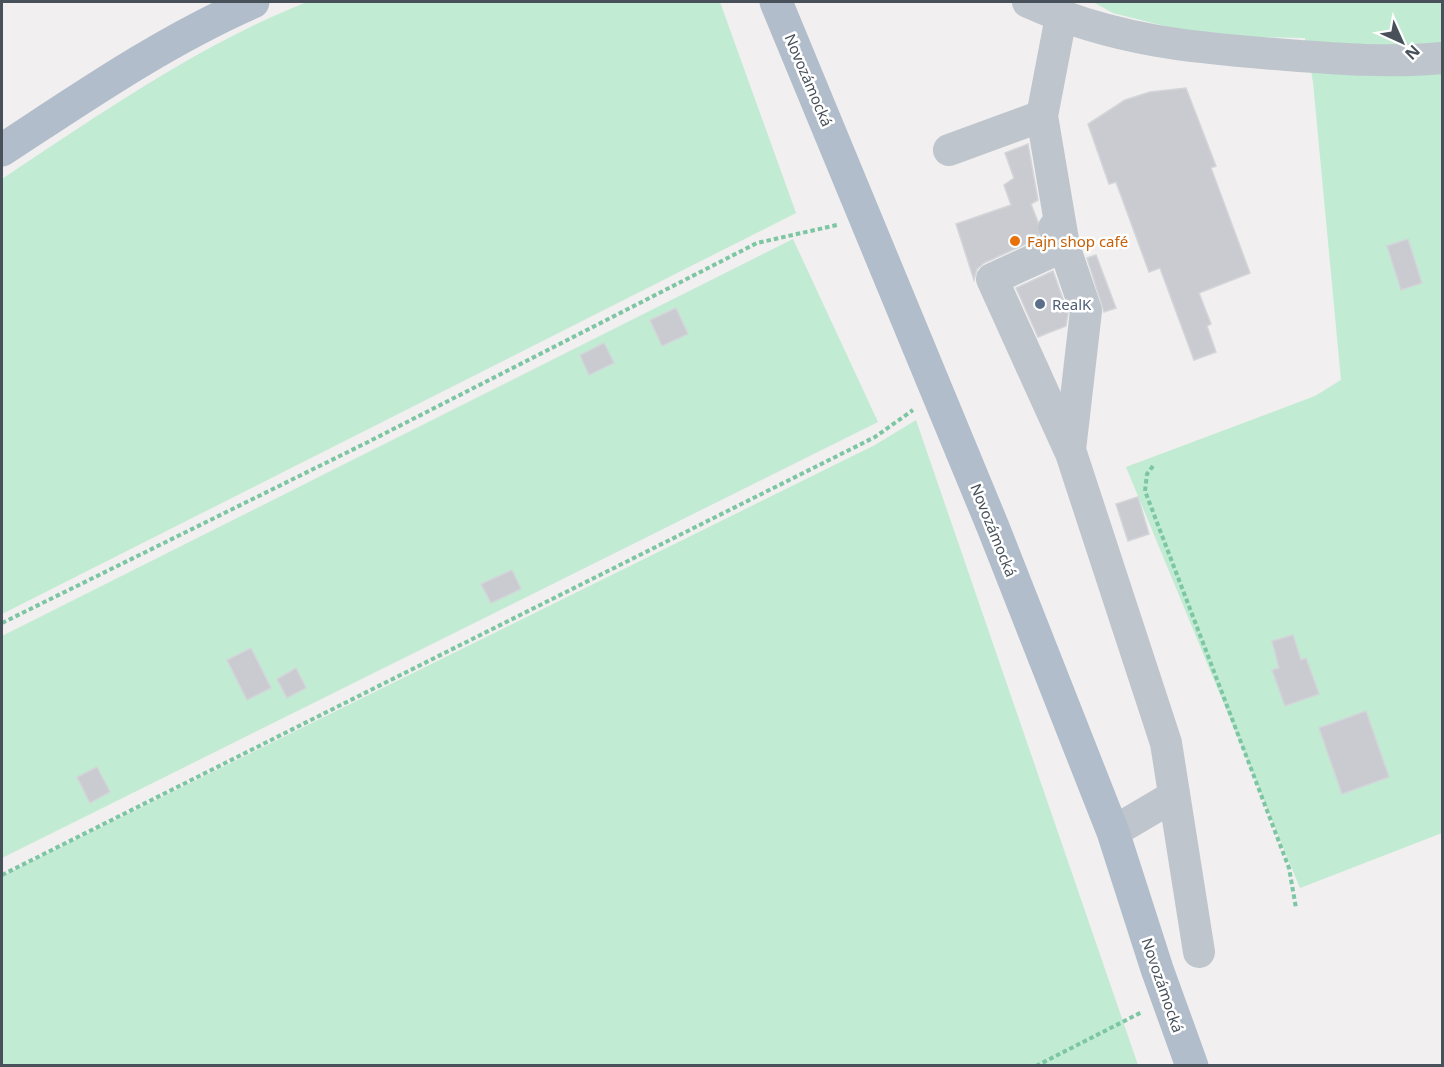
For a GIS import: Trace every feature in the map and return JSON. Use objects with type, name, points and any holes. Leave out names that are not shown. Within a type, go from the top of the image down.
[{"type":"main road","points":[[2,150],[152,54],[216,18],[253,2]]},
{"type":"main road","name":"Novozámocká","points":[[776,2],[938,393],[1113,832],[1192,1065]]},
{"type":"street","points":[[1028,2],[1061,17],[1117,34],[1203,49],[1338,59],[1443,58]]},
{"type":"street","points":[[1061,17],[1042,116],[1064,246],[1086,310],[1070,450]]},
{"type":"street","points":[[949,150],[1013,138],[1042,116]]},
{"type":"street","points":[[1037,199],[1064,246]]},
{"type":"street","points":[[1064,246],[992,279],[1070,450],[1166,743],[1199,952]]},
{"type":"street","points":[[1113,832],[1174,796]]},
{"type":"path","points":[[2,623],[366,443],[757,243],[867,219]]},
{"type":"path","points":[[2,875],[875,437],[938,393]]},
{"type":"path","points":[[1153,466],[1147,474],[1145,491],[1289,868],[1296,908]]},
{"type":"path","points":[[1036,1065],[1168,999]]},
{"type":"green space","points":[[307,2],[720,2],[796,213],[2,614],[2,179],[112,106],[188,60],[267,19]]},
{"type":"green space","points":[[1093,2],[1442,2],[1442,833],[1300,888],[1126,467],[1315,396],[1341,380],[1313,82],[1305,38],[1204,36],[1113,13]]},
{"type":"green space","points":[[793,239],[878,422],[2,858],[2,636]]},
{"type":"green space","points":[[916,420],[1138,1065],[2,1065],[2,876],[875,445]]},
{"type":"building","points":[[1186,88],[1216,166],[1211,168],[1250,273],[1199,293],[1211,324],[1207,326],[1216,352],[1194,360],[1160,268],[1149,272],[1116,182],[1109,184],[1088,124],[1125,100],[1150,92]]},
{"type":"building","points":[[1028,144],[1038,200],[1031,204],[1038,222],[1039,238],[984,263],[977,269],[974,280],[956,224],[1011,205],[1004,185],[1014,178],[1005,153]]},
{"type":"building","points":[[1408,239],[1422,283],[1401,290],[1387,246]]},
{"type":"building","points":[[1096,255],[1116,308],[1104,312],[1087,258]]},
{"type":"building","points":[[1053,271],[1068,313],[1066,326],[1038,337],[1016,288]]},
{"type":"building","points":[[676,308],[688,334],[662,346],[650,320]]},
{"type":"building","points":[[604,343],[614,363],[589,375],[580,355]]},
{"type":"building","points":[[1138,497],[1149,534],[1128,541],[1116,504]]},
{"type":"building","points":[[512,570],[521,589],[491,603],[481,584]]},
{"type":"building","points":[[1293,635],[1301,660],[1306,658],[1319,694],[1285,706],[1272,670],[1279,668],[1272,641]]},
{"type":"building","points":[[251,648],[271,688],[247,700],[227,660]]},
{"type":"building","points":[[296,668],[306,688],[287,698],[277,679]]},
{"type":"building","points":[[1366,711],[1389,777],[1342,794],[1319,728]]},
{"type":"building","points":[[97,767],[110,792],[90,803],[77,777]]},
{"type":"place","name":"Fajn shop café","points":[[1015,241]]},
{"type":"place","name":"RealK","points":[[1040,304]]}]
